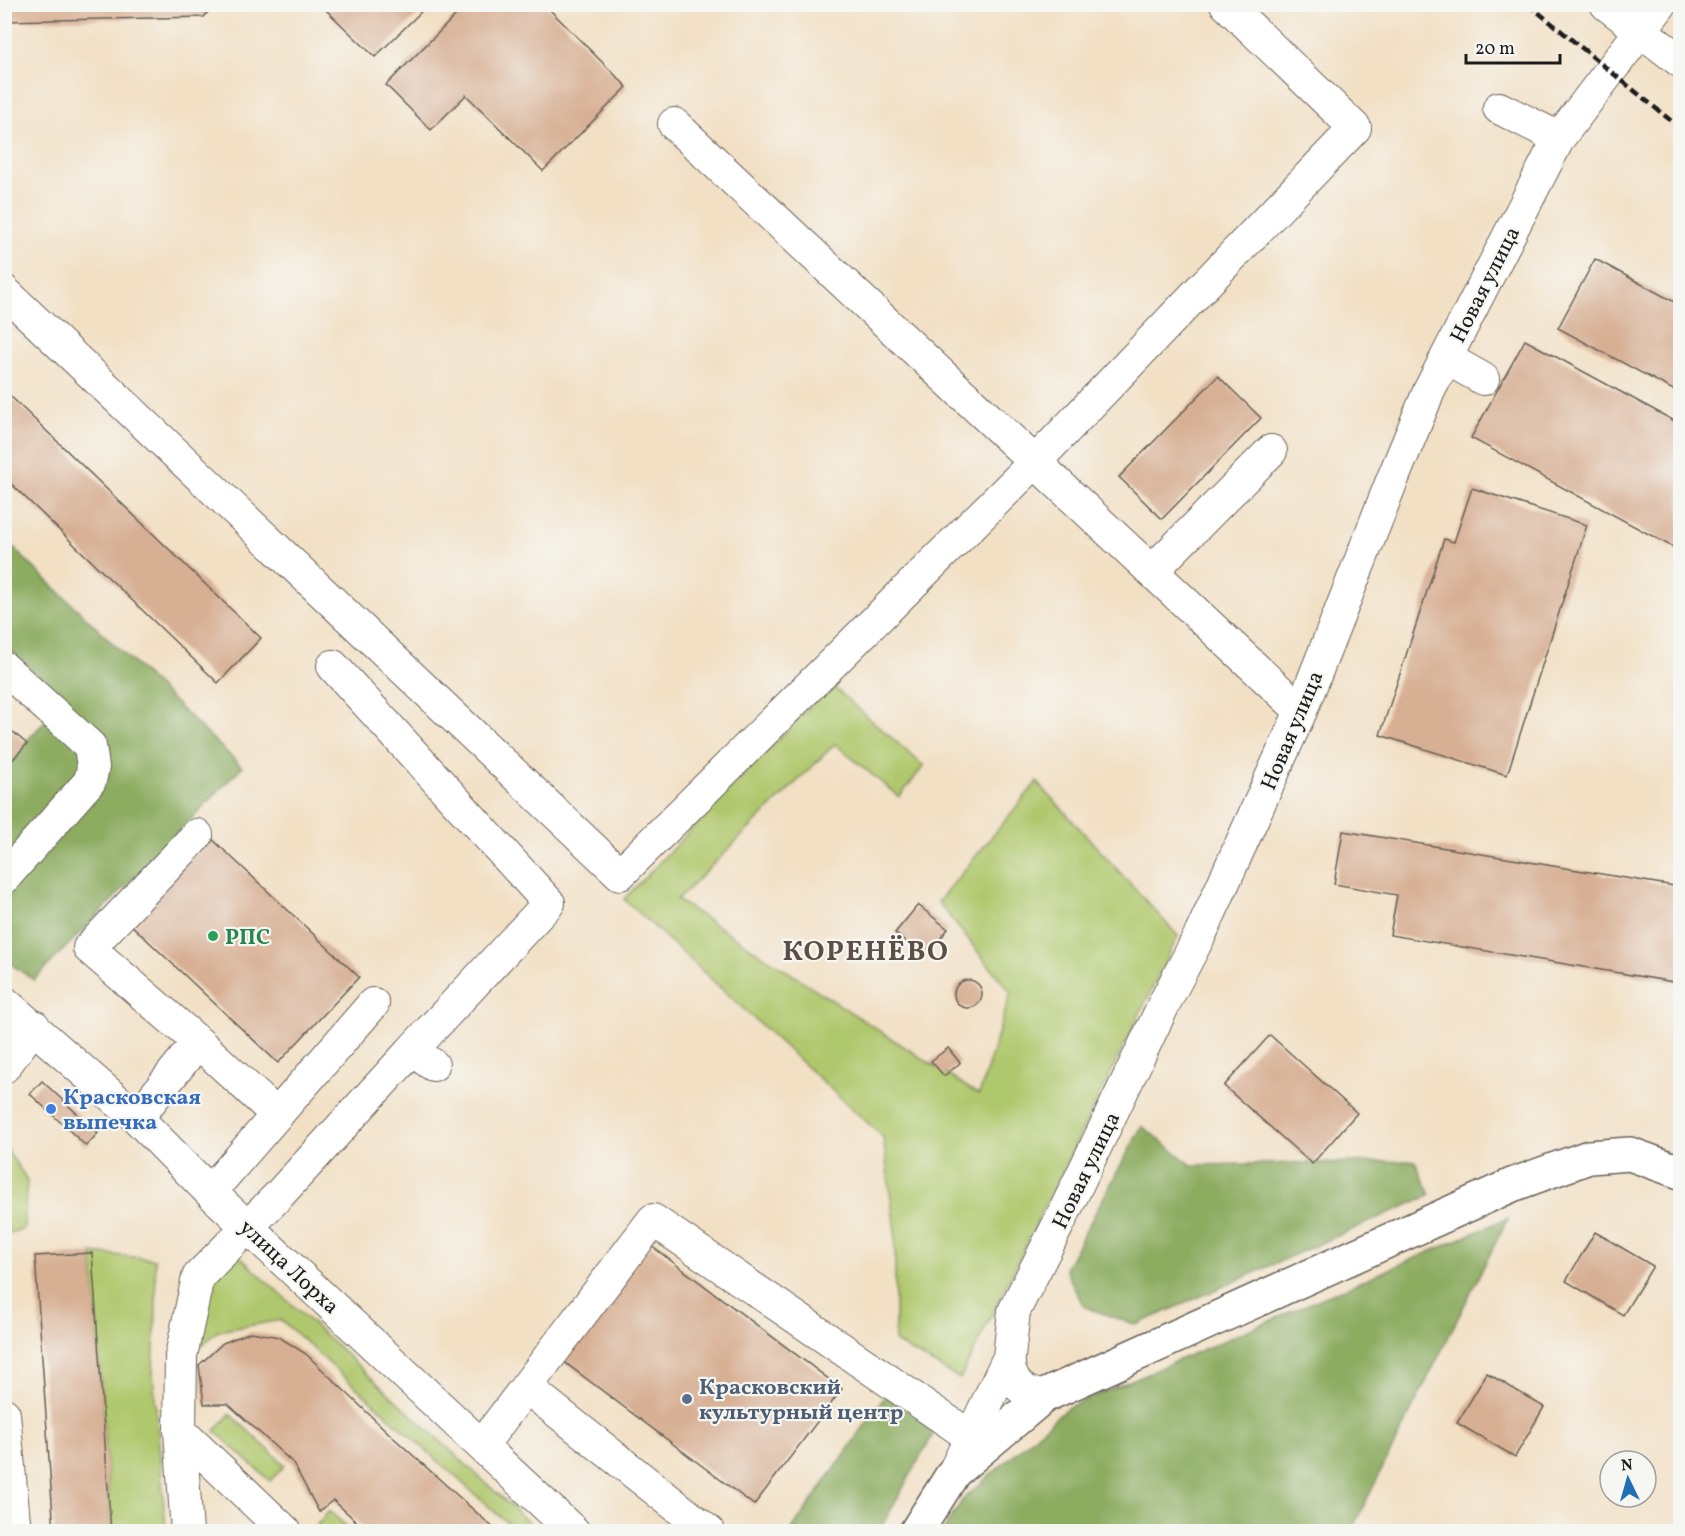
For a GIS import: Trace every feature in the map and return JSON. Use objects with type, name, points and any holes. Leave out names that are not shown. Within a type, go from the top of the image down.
[{"type":"main road","name":"Новая улица","points":[[916,1532],[954,1472],[1044,1396],[1512,1185],[1589,1157],[1630,1154],[1680,1172]]},
{"type":"street","points":[[4,291],[620,874],[1035,462],[1355,128],[1226,4]]},
{"type":"street","points":[[1606,4],[1680,61]]},
{"type":"street","name":"Новая улица","points":[[954,1472],[1009,1357],[1014,1311],[1070,1202],[1166,1000],[1202,933],[1301,711],[1429,391],[1559,151],[1661,4]]},
{"type":"street","points":[[1499,108],[1559,151]]},
{"type":"street","points":[[674,124],[1301,711]]},
{"type":"street","points":[[1446,358],[1483,379]]},
{"type":"street","points":[[1152,571],[1271,451]]},
{"type":"street","points":[[187,1532],[180,1431],[181,1356],[198,1277],[422,1058],[549,903],[333,666]]},
{"type":"street","points":[[4,668],[90,746],[93,767],[90,781],[4,878]]},
{"type":"street","points":[[197,835],[89,948],[198,1042],[277,1115]]},
{"type":"street","name":"улица Лорха","points":[[4,1002],[137,1118],[210,1192],[574,1532]]},
{"type":"street","points":[[210,1192],[374,1004]]},
{"type":"street","points":[[4,1066],[34,1026]]},
{"type":"street","points":[[137,1118],[198,1042]]},
{"type":"street","points":[[482,1445],[653,1220],[971,1437]]},
{"type":"street","points":[[1009,1357],[1008,1366],[1022,1390],[1033,1395],[1044,1396]]},
{"type":"street","points":[[526,1387],[709,1532]]},
{"type":"street","points":[[4,1414],[15,1532]]},
{"type":"street","points":[[180,1431],[285,1532]]},
{"type":"green space","points":[[4,539],[242,767],[34,980],[5,960],[5,764],[65,700],[5,646]]},
{"type":"green space","points":[[831,685],[924,766],[899,797],[835,744],[677,900],[979,1095],[1011,993],[938,902],[1037,782],[1178,936],[960,1379],[895,1342],[895,1231],[883,1137],[624,899]]},
{"type":"green space","points":[[1142,1126],[1192,1165],[1415,1161],[1430,1195],[1136,1325],[1084,1307],[1065,1269]]},
{"type":"green space","points":[[4,1145],[27,1180],[24,1229],[5,1234]]},
{"type":"green space","points":[[1508,1218],[1351,1531],[943,1531],[963,1499],[1067,1408]]},
{"type":"green space","points":[[92,1253],[155,1259],[156,1308],[153,1374],[166,1531],[111,1531]]},
{"type":"green space","points":[[238,1255],[538,1531],[516,1531],[281,1320],[218,1331],[197,1350],[209,1282]]},
{"type":"green space","points":[[886,1395],[935,1431],[879,1531],[790,1532]]},
{"type":"green space","points":[[230,1414],[285,1465],[270,1481],[215,1431]]},
{"type":"green space","points":[[329,1511],[352,1531],[324,1531],[317,1525]]},
{"type":"building","points":[[4,4],[214,4],[204,17],[4,21]]},
{"type":"building","points":[[332,4],[429,4],[375,57],[326,10]]},
{"type":"building","points":[[467,4],[544,4],[627,87],[543,171],[466,95],[431,130],[386,85]]},
{"type":"building","points":[[1595,259],[1680,305],[1680,385],[1677,392],[1558,328]]},
{"type":"building","points":[[1525,340],[1680,424],[1680,551],[1471,438]]},
{"type":"building","points":[[1218,376],[1261,418],[1162,519],[1119,477]]},
{"type":"building","points":[[4,390],[261,638],[218,683],[4,477]]},
{"type":"building","points":[[1472,488],[1587,525],[1507,775],[1380,735],[1444,539],[1454,542]]},
{"type":"building","points":[[4,724],[27,744],[4,769]]},
{"type":"building","points":[[1343,831],[1680,887],[1680,983],[1390,935],[1397,895],[1334,884]]},
{"type":"building","points":[[209,836],[359,977],[278,1063],[128,922]]},
{"type":"building","points":[[918,905],[948,929],[925,957],[895,933]]},
{"type":"building","points":[[968,980],[978,984],[982,994],[978,1004],[968,1008],[958,1004],[954,994],[958,984]]},
{"type":"building","points":[[1270,1035],[1357,1113],[1312,1164],[1224,1086]]},
{"type":"building","points":[[948,1048],[960,1063],[944,1076],[931,1061]]},
{"type":"building","points":[[42,1081],[98,1133],[86,1146],[30,1094]]},
{"type":"building","points":[[1595,1232],[1653,1266],[1623,1315],[1566,1281]]},
{"type":"building","points":[[650,1245],[842,1389],[754,1505],[563,1361]]},
{"type":"building","points":[[92,1253],[111,1532],[54,1532],[35,1256]]},
{"type":"building","points":[[251,1332],[279,1337],[306,1354],[396,1440],[498,1532],[368,1532],[333,1500],[319,1512],[293,1463],[228,1404],[204,1404],[199,1365],[223,1343]]},
{"type":"building","points":[[1487,1373],[1544,1407],[1515,1457],[1457,1423]]},
{"type":"railway","points":[[1528,4],[1680,128]]},
{"type":"place","name":"РПС","points":[[213,936]]},
{"type":"place","name":"Красковская выпечка","points":[[51,1109]]},
{"type":"place","name":"Красковский культурный центр","points":[[687,1399]]},
{"type":"district","name":"КОРЕНЁВО","points":[[866,950]]}]
